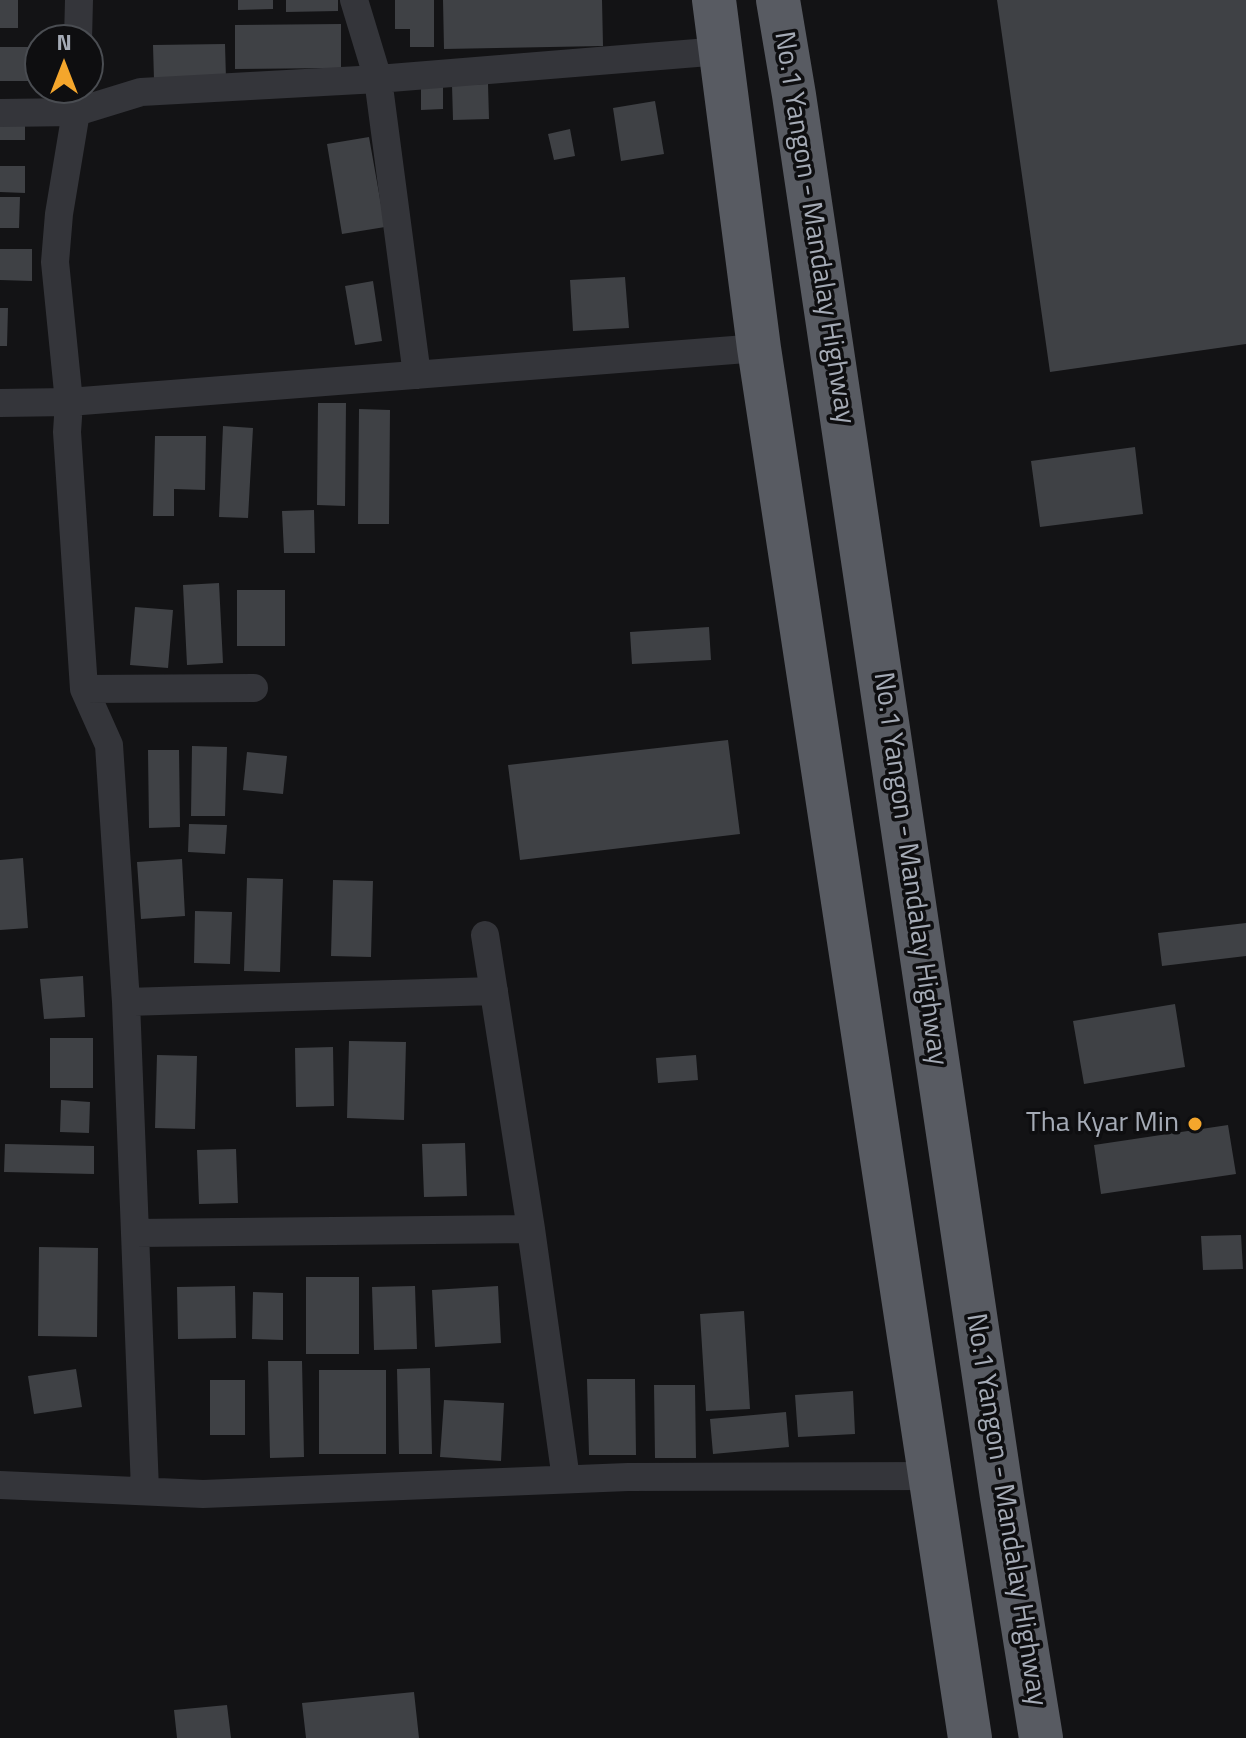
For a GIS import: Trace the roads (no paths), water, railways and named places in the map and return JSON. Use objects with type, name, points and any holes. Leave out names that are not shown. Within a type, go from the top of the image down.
[{"type":"highway","points":[[714,0],[759,348],[970,1738]]},
{"type":"highway","name":"No.1 Yangon - Mandalay Highway","points":[[778,0],[997,1466],[1041,1738]]},
{"type":"street","points":[[78,24],[79,0]]},
{"type":"street","points":[[354,0],[378,79],[417,375]]},
{"type":"street","points":[[104,97],[378,79],[721,51]]},
{"type":"street","points":[[0,113],[53,104]]},
{"type":"street","points":[[76,104],[59,214],[55,262],[69,402],[67,432],[84,689],[109,745],[126,1002],[145,1490]]},
{"type":"street","points":[[0,403],[69,402],[759,348]]},
{"type":"street","points":[[84,689],[254,688]]},
{"type":"street","points":[[485,935],[566,1479]]},
{"type":"street","points":[[126,1002],[494,991]]},
{"type":"street","points":[[135,1233],[531,1229]]},
{"type":"street","points":[[0,1485],[203,1494],[628,1477],[931,1476]]},
{"type":"place","name":"Tha Kyar Min","points":[[1195,1124]]}]
